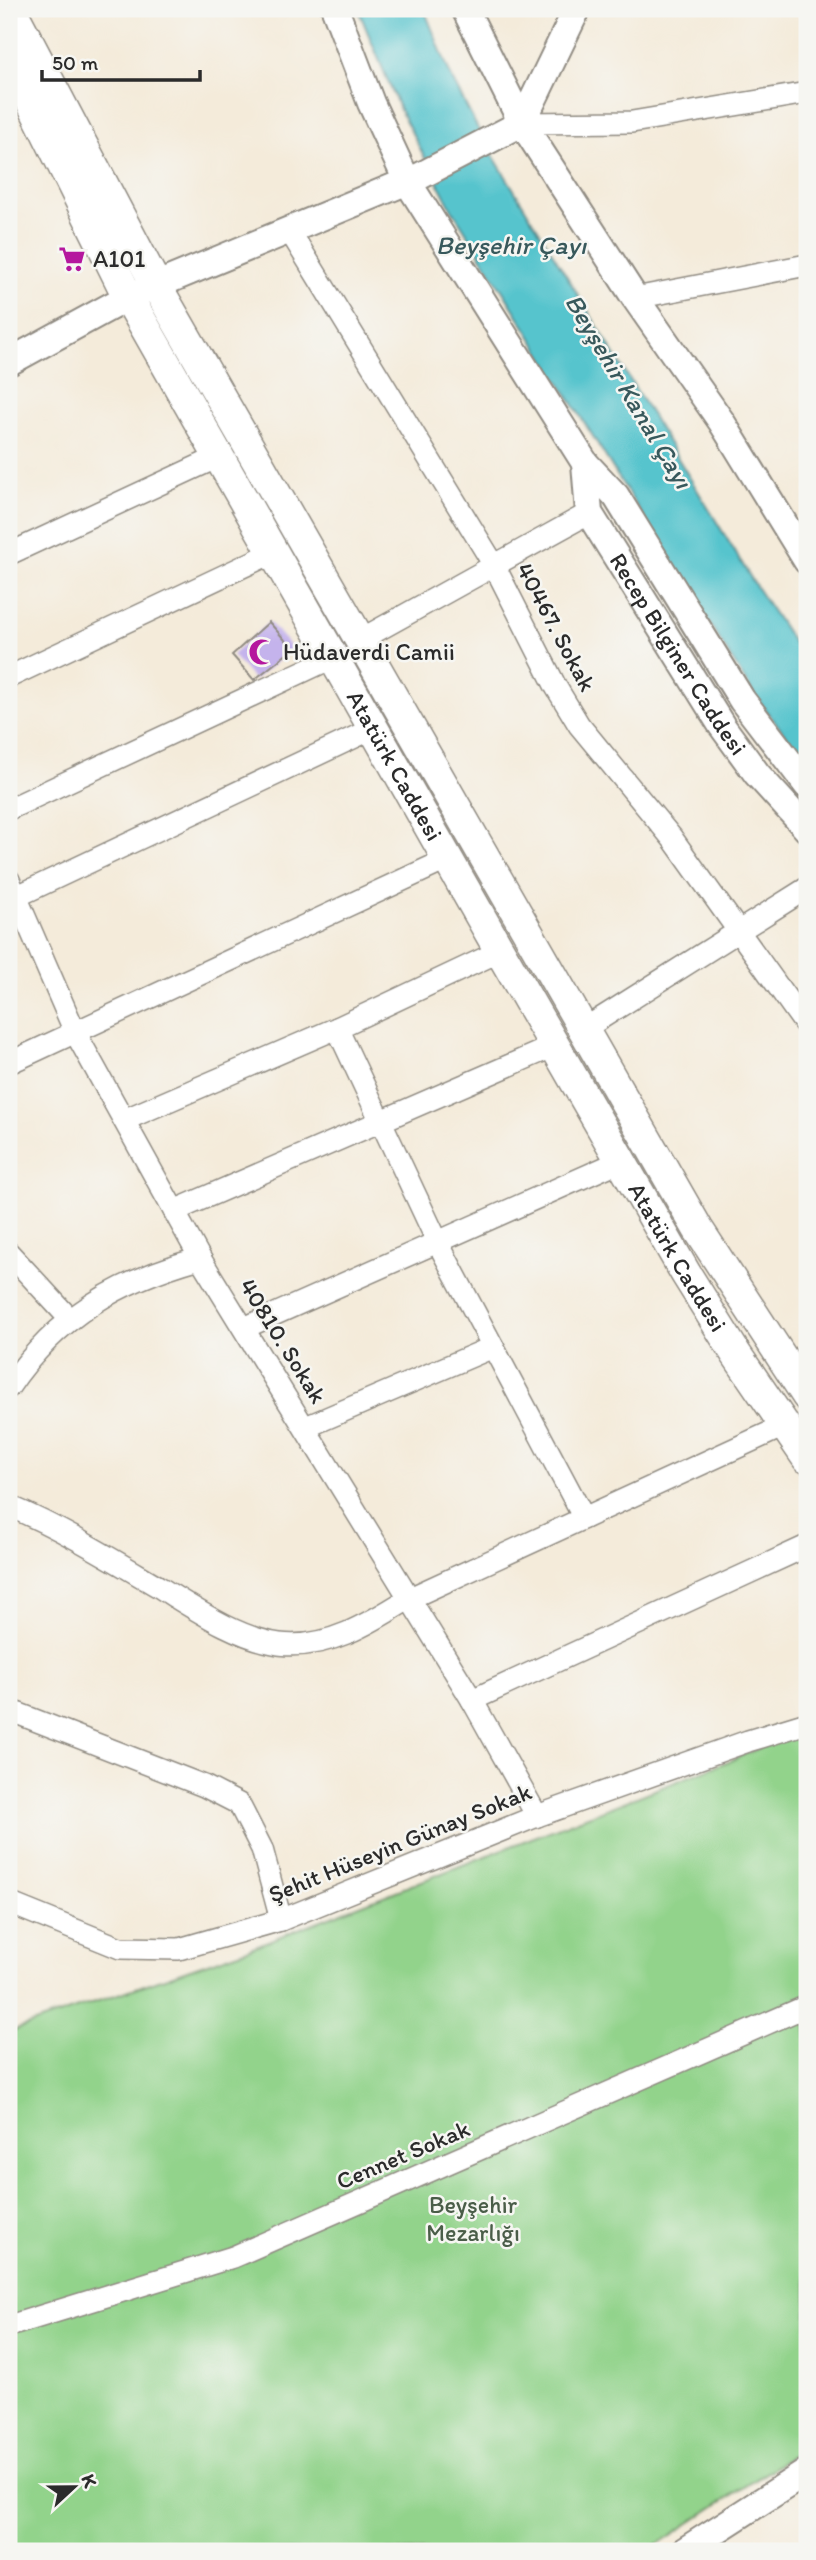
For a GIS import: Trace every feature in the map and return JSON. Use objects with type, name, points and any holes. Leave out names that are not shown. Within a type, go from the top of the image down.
[{"type":"main road","name":"Atatürk Caddesi","points":[[11,9],[156,285],[698,1229],[804,1386]]},
{"type":"main road","name":"Atatürk Caddesi","points":[[9,57],[128,297],[554,1046],[685,1274],[807,1458]]},
{"type":"street","name":"Recep Bilginer Caddesi","points":[[335,9],[371,103],[413,179],[585,463],[617,496],[742,700],[807,785]]},
{"type":"street","points":[[465,9],[522,123],[635,298],[721,421],[807,561]]},
{"type":"street","points":[[522,123],[577,9]]},
{"type":"street","points":[[9,362],[128,297],[413,179],[522,123],[632,122],[807,93]]},
{"type":"street","name":"40467. Sokak","points":[[289,230],[494,565],[556,687],[579,725],[672,838],[807,1027]]},
{"type":"street","points":[[635,298],[807,268]]},
{"type":"street","points":[[9,554],[220,456]]},
{"type":"street","name":"Recep Bilginer Caddesi","points":[[585,463],[589,513],[722,726],[757,774],[807,829]]},
{"type":"street","points":[[360,640],[589,513]]},
{"type":"street","points":[[9,677],[274,552]]},
{"type":"street","points":[[9,810],[334,657]]},
{"type":"street","points":[[11,892],[374,728]]},
{"type":"street","points":[[9,1063],[448,859]]},
{"type":"street","points":[[584,1029],[807,888]]},
{"type":"street","name":"40810. Sokak","points":[[11,892],[75,1032],[200,1258],[472,1700],[537,1816]]},
{"type":"street","points":[[124,1121],[337,1028],[500,951]]},
{"type":"street","points":[[337,1028],[438,1243],[584,1518]]},
{"type":"street","points":[[174,1211],[554,1046]]},
{"type":"street","points":[[244,1328],[620,1161]]},
{"type":"street","points":[[9,1253],[69,1318]]},
{"type":"street","points":[[9,1387],[29,1357],[69,1318],[121,1286],[160,1269],[200,1258]]},
{"type":"street","points":[[306,1427],[493,1347]]},
{"type":"street","points":[[9,1506],[43,1520],[199,1611],[243,1632],[280,1644],[319,1641],[358,1630],[408,1599],[784,1426]]},
{"type":"street","points":[[472,1700],[807,1546]]},
{"type":"street","points":[[9,1710],[204,1786],[239,1804],[262,1849],[281,1920]]},
{"type":"street","name":"Şehit Hüseyin Günay Sokak","points":[[9,1903],[120,1948],[179,1949],[281,1920],[537,1816],[748,1741],[807,1723]]},
{"type":"street","name":"Cennet Sokak","points":[[9,2326],[233,2258],[807,2006]]},
{"type":"street","points":[[684,2551],[807,2472]]},
{"type":"green space","name":"Beyşehir Mezarlığı","points":[[807,1727],[807,2446],[647,2551],[9,2551],[9,2032],[245,1950],[734,1759]]},
{"type":"water","name":"Beyşehir Çayı","points":[[358,9],[424,9],[453,81],[486,144],[757,588],[807,663],[807,761],[757,700],[451,208],[399,108]]},
{"type":"building","name":"Hüdaverdi Camii","points":[[269,622],[293,649],[254,680],[232,655]]},
{"type":"place","name":"A101","points":[[72,259]]},
{"type":"place","name":"Hüdaverdi Camii","points":[[262,652]]},
{"type":"water label","name":"Beyşehir Kanal Çayı","points":[[629,391]]}]
